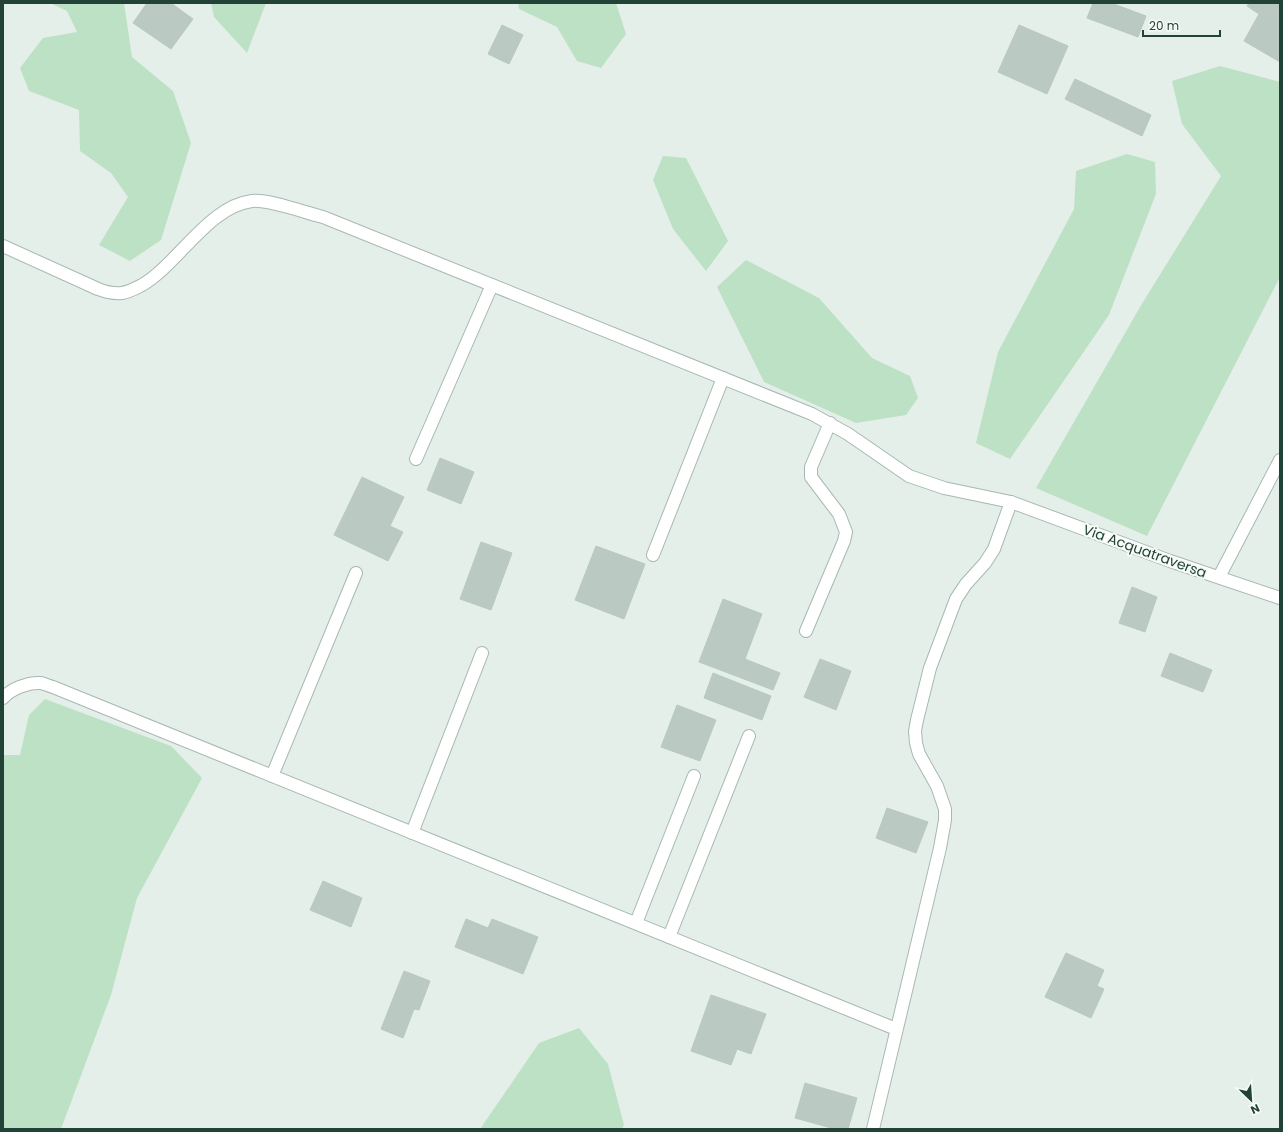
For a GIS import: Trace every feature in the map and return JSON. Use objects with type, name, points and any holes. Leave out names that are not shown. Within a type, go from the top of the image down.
[{"type":"street","name":"Via Acquatraversa","points":[[3,246],[98,290],[109,293],[122,293],[143,284],[160,272],[205,226],[228,210],[246,202],[260,201],[323,217],[812,414],[830,423],[909,476],[944,488],[1011,502],[1170,561],[1280,598]]},
{"type":"street","points":[[416,458],[492,285]]},
{"type":"street","points":[[653,555],[723,378]]},
{"type":"street","points":[[806,631],[844,541],[846,532],[839,514],[811,477],[811,467],[830,423]]},
{"type":"street","points":[[1219,578],[1280,460]]},
{"type":"street","points":[[873,1129],[940,848],[945,820],[945,809],[941,796],[917,748],[915,731],[917,720],[930,668],[956,599],[966,584],[985,563],[994,549],[1011,502]]},
{"type":"street","points":[[272,776],[356,573]]},
{"type":"street","points":[[412,833],[482,653]]},
{"type":"street","points":[[3,698],[16,689],[27,684],[40,683],[53,687],[896,1029]]},
{"type":"street","points":[[669,937],[749,736]]},
{"type":"street","points":[[636,923],[694,776]]},
{"type":"green space","points":[[50,3],[124,3],[132,57],[173,91],[191,143],[161,240],[130,261],[99,245],[128,197],[111,173],[80,151],[79,110],[29,91],[20,68],[43,38],[77,32],[67,11]]},
{"type":"green space","points":[[211,3],[266,3],[247,53],[214,17]]},
{"type":"green space","points":[[518,3],[616,3],[626,34],[601,68],[577,61],[557,27],[519,9]]},
{"type":"green space","points":[[1220,66],[1280,82],[1280,277],[1147,536],[1036,488],[1140,307],[1221,176],[1182,124],[1172,81]]},
{"type":"green space","points":[[1127,154],[1155,162],[1156,194],[1109,315],[1010,459],[976,443],[998,352],[1074,209],[1076,171]]},
{"type":"green space","points":[[663,156],[686,158],[728,241],[706,271],[673,229],[653,180]]},
{"type":"green space","points":[[746,260],[819,298],[872,358],[910,376],[918,398],[906,415],[856,423],[764,382],[717,287]]},
{"type":"green space","points":[[45,699],[171,746],[202,778],[137,898],[111,995],[61,1129],[3,1129],[3,755],[20,755],[29,715]]},
{"type":"green space","points":[[579,1028],[608,1064],[624,1125],[622,1129],[480,1129],[539,1043]]},
{"type":"building","points":[[147,3],[171,3],[193,19],[171,49],[133,23]]},
{"type":"building","points":[[1093,3],[1111,3],[1146,16],[1138,37],[1087,18]]},
{"type":"building","points":[[1249,3],[1280,3],[1280,62],[1244,41],[1259,14],[1247,6]]},
{"type":"building","points":[[502,25],[523,35],[509,64],[488,54]]},
{"type":"building","points":[[1019,25],[1068,46],[1047,94],[998,72]]},
{"type":"building","points":[[1075,79],[1151,115],[1142,136],[1065,99]]},
{"type":"building","points":[[440,458],[474,472],[461,504],[427,490]]},
{"type":"building","points":[[362,477],[404,497],[390,526],[403,532],[388,561],[334,535]]},
{"type":"building","points":[[481,542],[512,553],[491,610],[460,599]]},
{"type":"building","points":[[596,546],[645,564],[624,619],[575,600]]},
{"type":"building","points":[[1132,587],[1157,597],[1145,632],[1119,623]]},
{"type":"building","points":[[723,599],[762,614],[745,659],[780,673],[773,690],[699,662]]},
{"type":"building","points":[[1170,653],[1212,670],[1203,692],[1161,676]]},
{"type":"building","points":[[820,659],[851,671],[836,710],[804,697]]},
{"type":"building","points":[[713,673],[771,696],[762,720],[704,698]]},
{"type":"building","points":[[677,705],[716,720],[700,761],[661,747]]},
{"type":"building","points":[[887,808],[928,822],[916,853],[876,838]]},
{"type":"building","points":[[323,881],[362,898],[351,927],[310,910]]},
{"type":"building","points":[[466,919],[488,928],[492,919],[538,937],[523,974],[455,947]]},
{"type":"building","points":[[1066,953],[1104,970],[1097,986],[1104,989],[1091,1018],[1045,997]]},
{"type":"building","points":[[404,971],[430,981],[419,1010],[414,1009],[403,1038],[381,1029]]},
{"type":"building","points":[[711,995],[766,1014],[751,1054],[737,1049],[731,1065],[691,1051]]},
{"type":"building","points":[[805,1083],[857,1098],[848,1129],[835,1129],[795,1118]]}]
